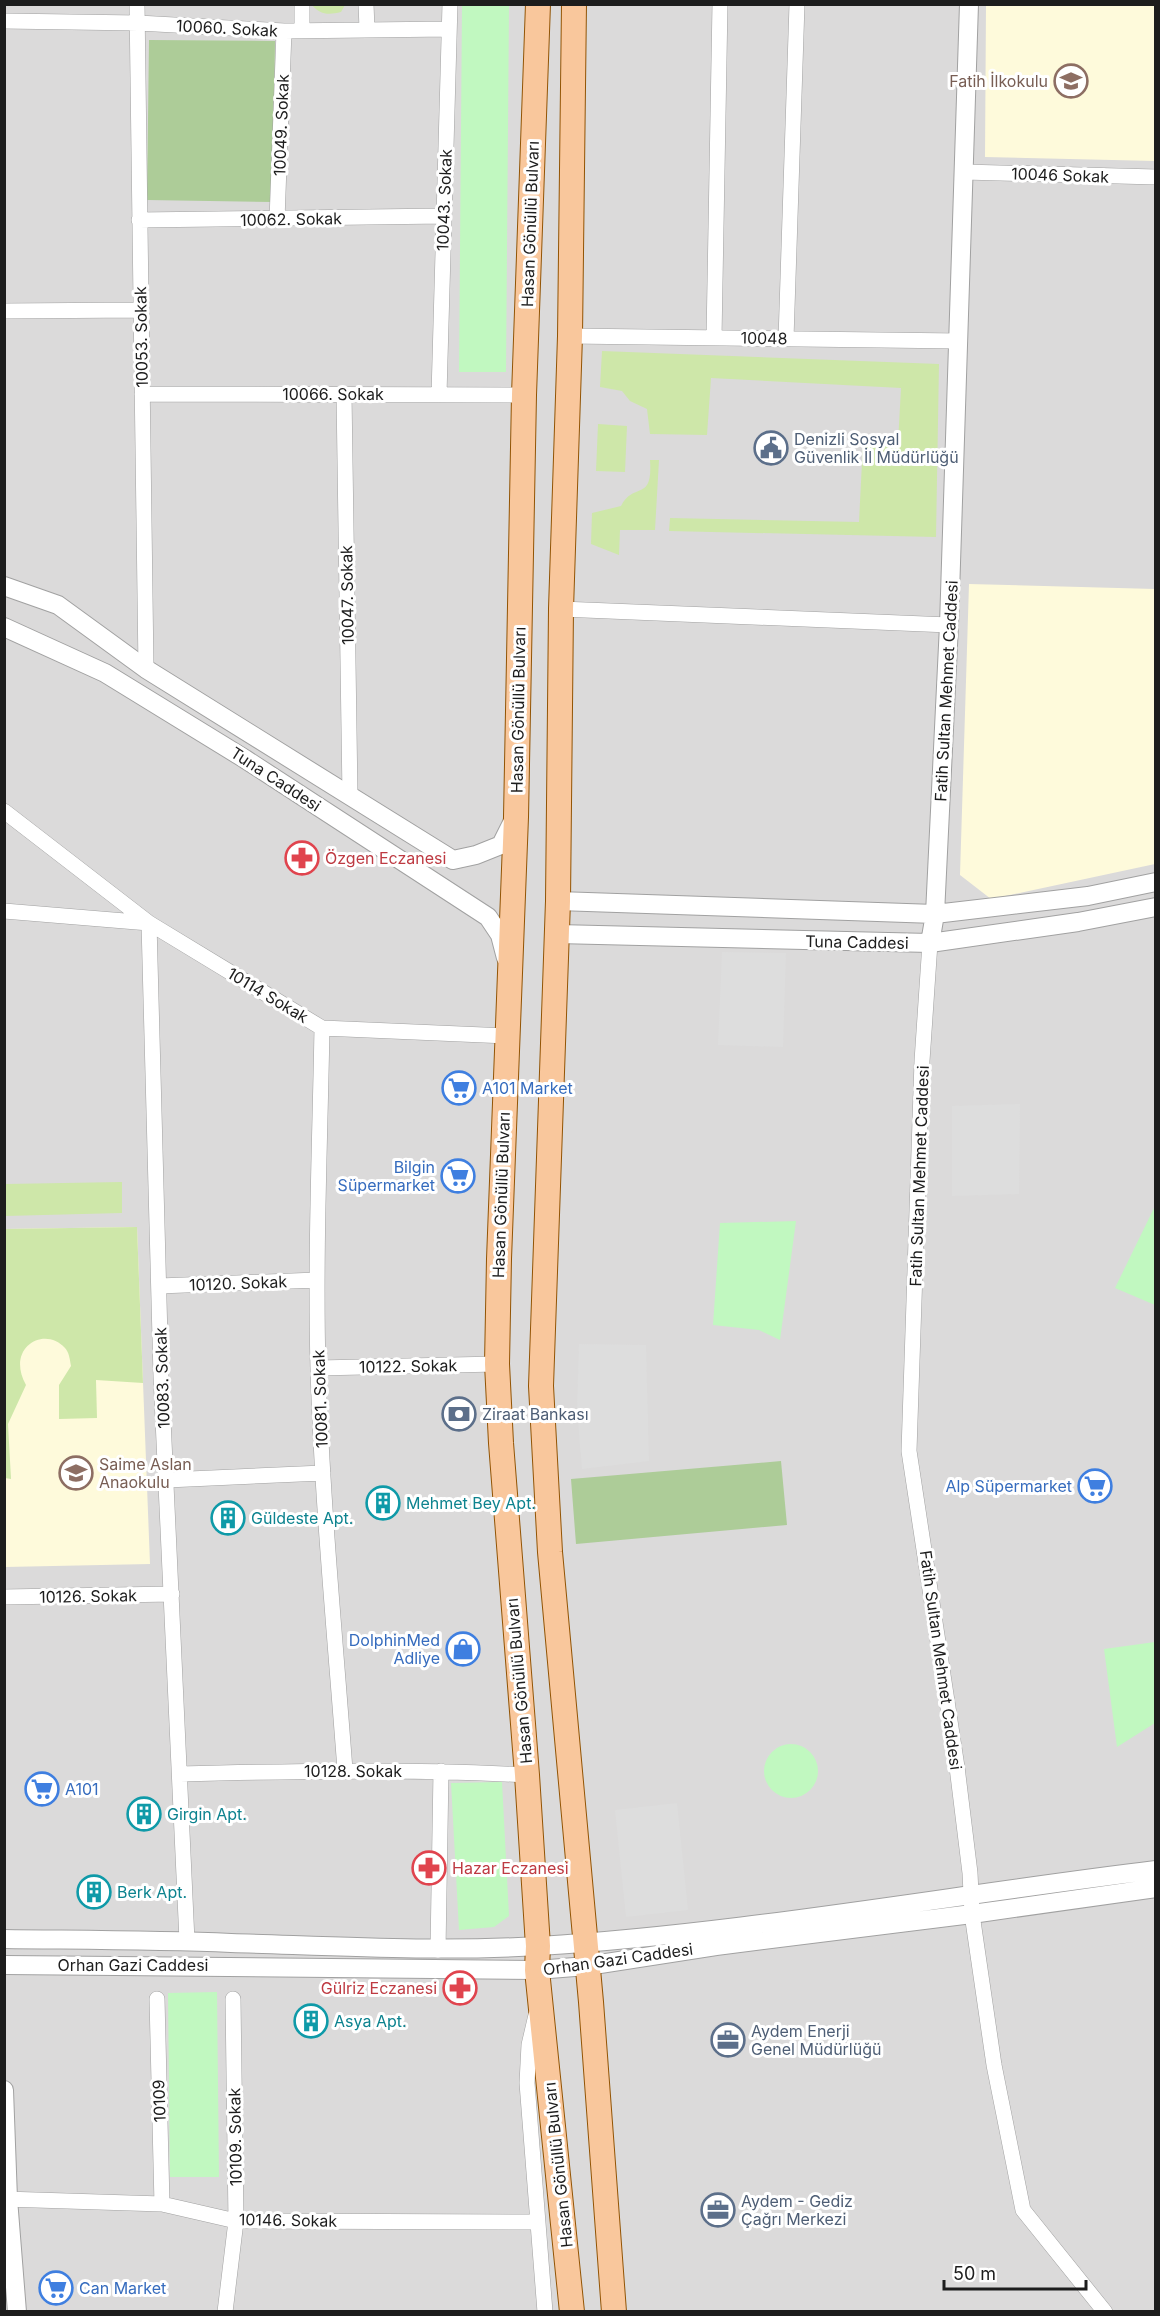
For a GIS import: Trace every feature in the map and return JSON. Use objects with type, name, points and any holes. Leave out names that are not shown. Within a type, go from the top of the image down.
[{"type":"main road","name":"Hasan Gönüllü Bulvarı","points":[[538,4],[524,395],[516,817],[497,1364],[514,1631],[527,1775],[538,1946],[537,1970],[572,2312]]},
{"type":"main road","points":[[574,4],[570,336],[561,609],[558,901],[541,1386],[550,1552],[585,1942],[614,2312]]},
{"type":"street","name":"10053. Sokak","points":[[137,4],[146,669]]},
{"type":"street","points":[[302,4],[302,30]]},
{"type":"street","points":[[366,4],[367,29]]},
{"type":"street","name":"10043. Sokak","points":[[439,395],[450,4]]},
{"type":"street","points":[[714,338],[720,4]]},
{"type":"street","points":[[786,339],[797,4]]},
{"type":"street","name":"Fatih Sultan Mehmet Caddesi","points":[[969,4],[949,625],[935,914],[930,943],[922,1061],[909,1451],[957,1767],[970,1873],[972,1914],[994,2065],[1023,2210],[1105,2312]]},
{"type":"street","name":"10060. Sokak","points":[[4,21],[138,23],[284,31],[449,29]]},
{"type":"street","name":"10049. Sokak","points":[[277,220],[284,31]]},
{"type":"street","name":"10046 Sokak","points":[[964,172],[1155,177]]},
{"type":"street","name":"10062. Sokak","points":[[139,220],[277,220],[444,216]]},
{"type":"street","points":[[4,310],[140,310]]},
{"type":"street","name":"10048","points":[[570,336],[959,341]]},
{"type":"street","name":"10066. Sokak","points":[[142,394],[524,395]]},
{"type":"street","name":"10047. Sokak","points":[[344,394],[350,796]]},
{"type":"street","name":"Tuna Caddesi","points":[[4,586],[58,605],[146,669],[453,860],[476,855],[501,845],[516,817]]},
{"type":"street","points":[[561,609],[949,625]]},
{"type":"street","name":"Tuna Caddesi","points":[[4,627],[105,673],[236,753],[488,916],[500,935],[509,970]]},
{"type":"street","points":[[4,638],[26,636]]},
{"type":"street","name":"10114 Sokak","points":[[4,811],[149,923],[322,1028],[507,1036]]},
{"type":"street","name":"Tuna Caddesi","points":[[558,901],[935,914],[1088,896],[1155,882]]},
{"type":"street","name":"Tuna Caddesi","points":[[557,934],[930,943],[1078,922],[1155,907]]},
{"type":"street","name":"10114 Sokak","points":[[4,911],[149,923]]},
{"type":"street","name":"10083. Sokak","points":[[149,923],[160,1376],[167,1480],[187,1941]]},
{"type":"street","name":"10081. Sokak","points":[[322,1028],[317,1281],[318,1368],[323,1473],[345,1770]]},
{"type":"street","name":"10120. Sokak","points":[[159,1286],[317,1281]]},
{"type":"street","name":"10122. Sokak","points":[[318,1368],[497,1364]]},
{"type":"street","points":[[167,1480],[323,1473]]},
{"type":"street","name":"10126. Sokak","points":[[4,1597],[172,1594]]},
{"type":"street","name":"10128. Sokak","points":[[180,1774],[345,1770],[527,1775]]},
{"type":"street","points":[[438,1950],[441,1771]]},
{"type":"street","name":"Orhan Gazi Caddesi","points":[[4,1939],[187,1941],[438,1950],[538,1946],[794,1919],[1155,1870]]},
{"type":"street","name":"Orhan Gazi Caddesi","points":[[4,1965],[537,1970],[587,1966],[716,1946],[972,1914],[1155,1888]]},
{"type":"street","points":[[537,1970],[536,2016],[529,2045],[527,2083],[545,2312]]},
{"type":"street","name":"10109","points":[[157,1999],[162,2204]]},
{"type":"street","name":"10109. Sokak","points":[[225,2312],[236,2221],[233,1999]]},
{"type":"street","points":[[4,2090],[6,2199],[18,2312]]},
{"type":"street","name":"10146. Sokak","points":[[6,2199],[162,2204],[236,2221],[537,2222]]},
{"type":"shaded area","points":[[5,5],[1155,5],[1155,2311],[5,2312]]},
{"type":"shaded area","name":"Fatih İlkokulu","points":[[986,5],[1155,5],[1155,161],[985,157]]},
{"type":"shaded area","points":[[969,584],[1155,589],[1155,864],[991,899],[960,875]]},
{"type":"shaded area","points":[[722,952],[786,953],[783,1047],[718,1045]]},
{"type":"shaded area","points":[[1020,1104],[1019,1194],[952,1196],[952,1106]]},
{"type":"shaded area","name":"Saime Aslan Anaokulu","points":[[137,1227],[150,1564],[5,1567],[4,1229]]},
{"type":"shaded area","points":[[579,1344],[646,1345],[649,1461],[582,1469],[577,1410]]},
{"type":"shaded area","points":[[677,1803],[688,1910],[626,1917],[615,1810]]},
{"type":"green space","points":[[312,5],[345,5],[341,12],[329,14],[318,11]]},
{"type":"green space","points":[[462,5],[509,5],[506,372],[459,372]]},
{"type":"green space","points":[[149,40],[275,41],[273,202],[147,200]]},
{"type":"green space","points":[[602,351],[939,364],[936,537],[669,531],[670,518],[859,522],[863,442],[898,443],[901,388],[711,378],[707,435],[650,434],[647,409],[630,401],[622,391],[600,387]]},
{"type":"green space","points":[[598,424],[627,426],[625,472],[596,471]]},
{"type":"green space","points":[[650,460],[659,460],[655,530],[620,530],[619,555],[591,544],[592,513],[621,506],[631,494],[646,487],[649,482]]},
{"type":"green space","points":[[122,1182],[122,1213],[5,1216],[5,1184]]},
{"type":"green space","points":[[1155,1206],[1155,1305],[1115,1288]]},
{"type":"green space","points":[[796,1221],[780,1340],[759,1330],[713,1325],[720,1223]]},
{"type":"green space","points":[[137,1227],[143,1383],[96,1380],[97,1418],[59,1419],[59,1385],[71,1366],[68,1354],[57,1341],[38,1340],[30,1344],[20,1360],[21,1372],[26,1385],[8,1424],[11,1479],[5,1478],[5,1229]]},
{"type":"green space","points":[[781,1461],[787,1525],[576,1544],[571,1479]]},
{"type":"green space","points":[[1155,1642],[1155,1723],[1117,1747],[1104,1649]]},
{"type":"green space","points":[[786,1744],[796,1744],[806,1748],[814,1756],[818,1771],[814,1786],[806,1794],[796,1798],[786,1798],[776,1794],[768,1786],[764,1776],[764,1766],[768,1756],[776,1748]]},
{"type":"green space","points":[[502,1782],[509,1916],[494,1927],[459,1930],[451,1783]]},
{"type":"green space","points":[[217,1992],[219,2177],[170,2177],[168,1993]]},
{"type":"place","name":"Fatih İlkokulu","points":[[1071,81]]},
{"type":"place","name":"Denizli Sosyal Güvenlik İl Müdürlüğü","points":[[771,448]]},
{"type":"place","name":"Özgen Eczanesi","points":[[302,858]]},
{"type":"place","name":"A101 Market","points":[[459,1088]]},
{"type":"place","name":"Bilgin Süpermarket","points":[[458,1176]]},
{"type":"place","name":"Ziraat Bankası","points":[[459,1414]]},
{"type":"place","name":"Saime Aslan Anaokulu","points":[[76,1473]]},
{"type":"place","name":"Alp Süpermarket","points":[[1095,1486]]},
{"type":"place","name":"Mehmet Bey Apt.","points":[[383,1503]]},
{"type":"place","name":"Güldeste Apt.","points":[[228,1518]]},
{"type":"place","name":"DolphinMed Adliye","points":[[463,1649]]},
{"type":"place","name":"A101","points":[[42,1789]]},
{"type":"place","name":"Girgin Apt.","points":[[144,1814]]},
{"type":"place","name":"Hazar Eczanesi","points":[[429,1868]]},
{"type":"place","name":"Berk Apt.","points":[[94,1892]]},
{"type":"place","name":"Gülriz Eczanesi","points":[[460,1988]]},
{"type":"place","name":"Asya Apt.","points":[[311,2021]]},
{"type":"place","name":"Aydem Enerji Genel Müdürlüğü","points":[[728,2040]]},
{"type":"place","name":"Aydem - Gediz Çağrı Merkezi","points":[[718,2210]]},
{"type":"place","name":"Can Market","points":[[56,2288]]}]
